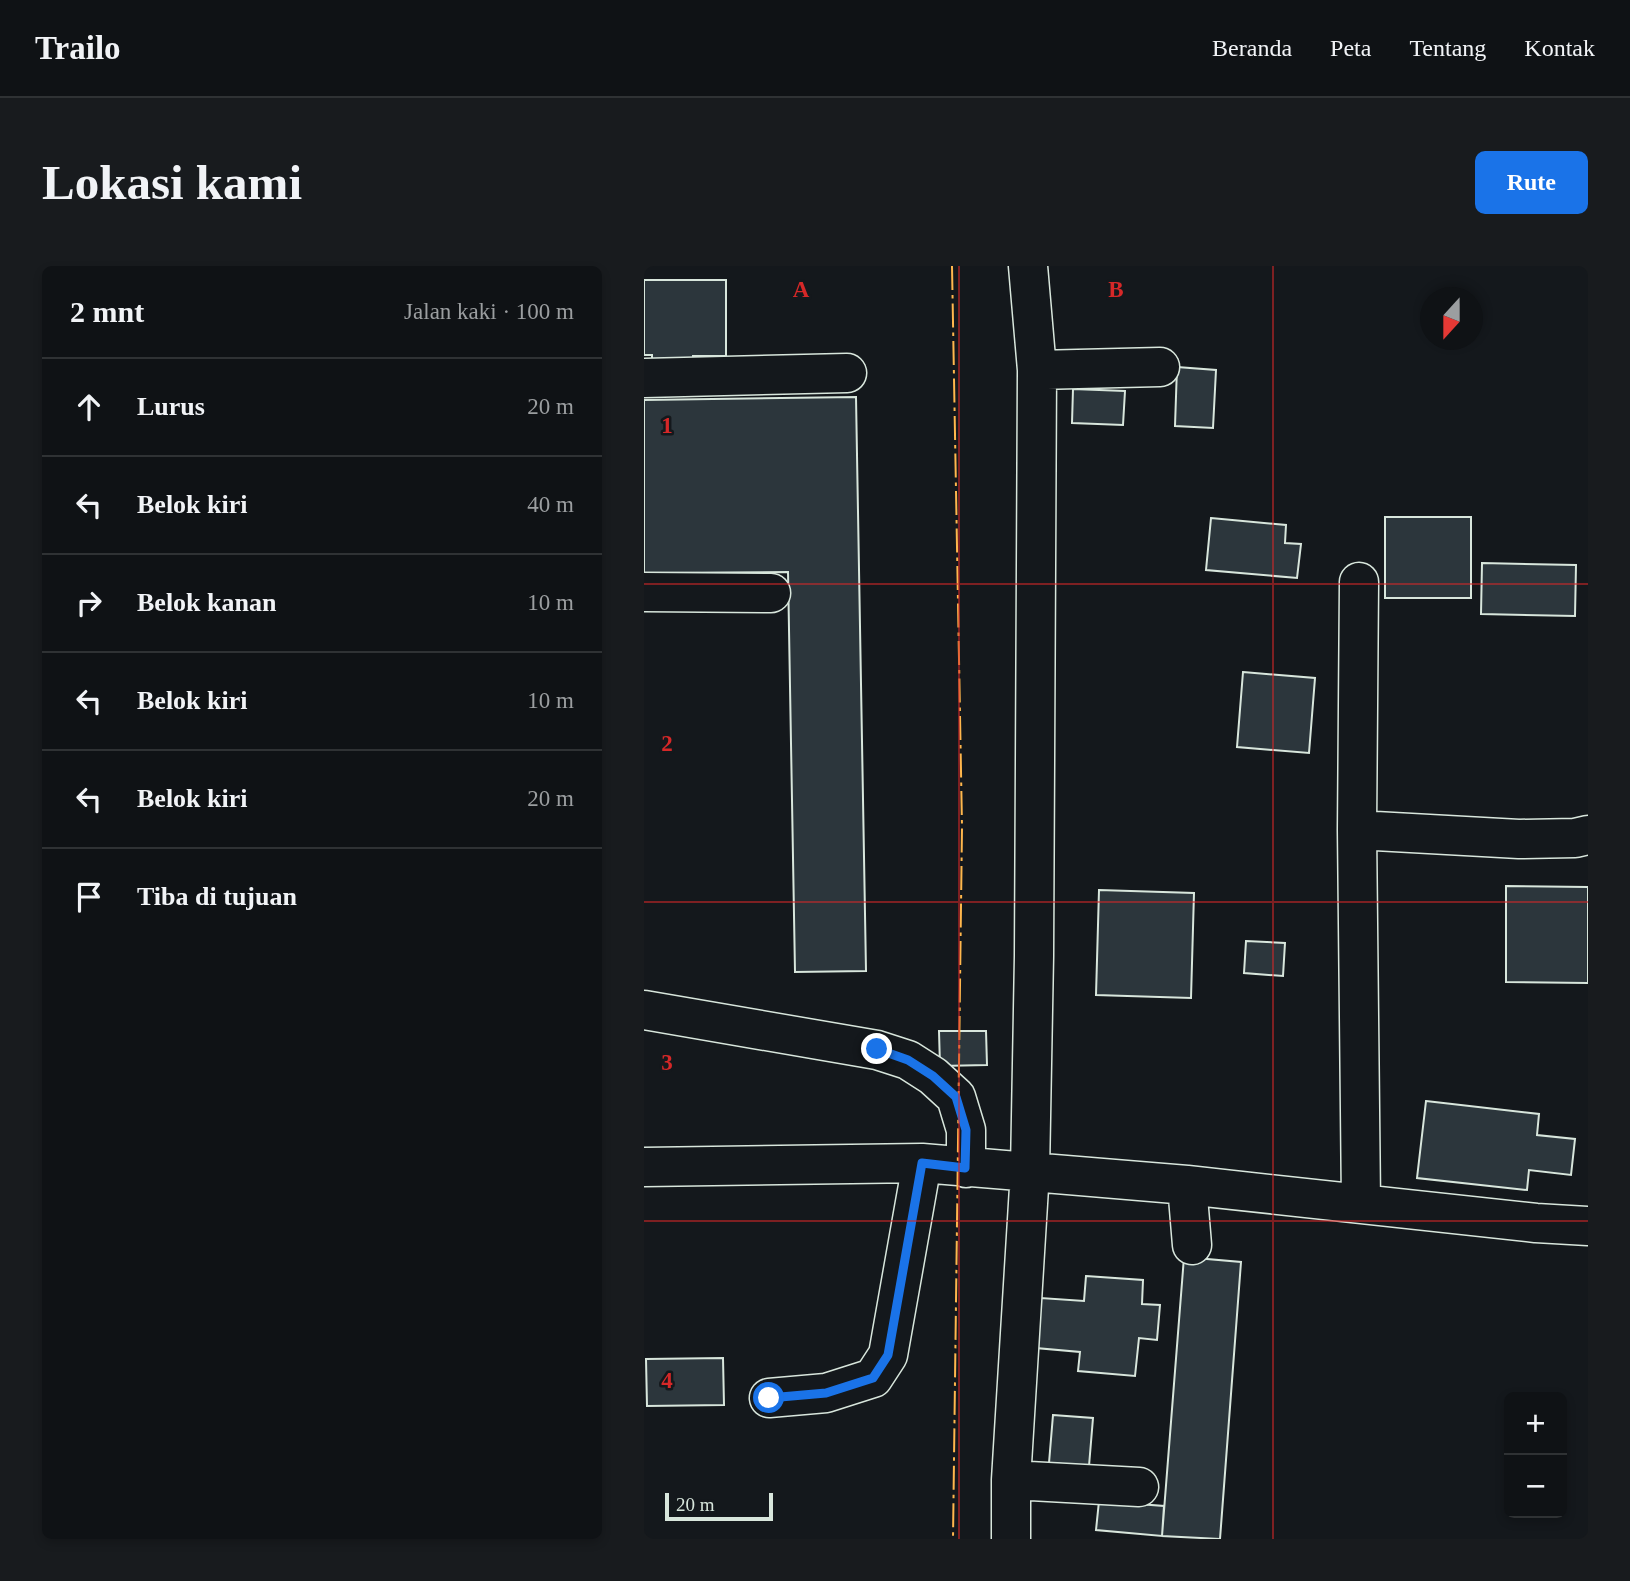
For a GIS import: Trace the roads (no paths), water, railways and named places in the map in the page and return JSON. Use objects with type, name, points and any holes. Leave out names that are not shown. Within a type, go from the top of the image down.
[{"type":"street","points":[[1011,1539],[1011,1480],[1030,1171],[1034,956],[1037,370],[1028,266]]},
{"type":"street","points":[[1037,370],[1160,367]]},
{"type":"street","points":[[644,378],[847,373]]},
{"type":"street","points":[[1359,582],[1357,830],[1362,1203]]},
{"type":"street","points":[[644,592],[771,593]]},
{"type":"street","points":[[1357,830],[1519,839],[1575,838],[1588,835]]},
{"type":"street","points":[[644,1010],[877,1049],[908,1060],[933,1076],[956,1097],[966,1130],[965,1168]]},
{"type":"street","points":[[644,1167],[922,1163],[1187,1185],[1536,1223],[1588,1226]]},
{"type":"street","points":[[769,1398],[826,1393],[873,1378],[888,1355],[922,1163]]},
{"type":"street","points":[[1187,1185],[1192,1245]]},
{"type":"street","points":[[1011,1480],[1139,1487]]}]
